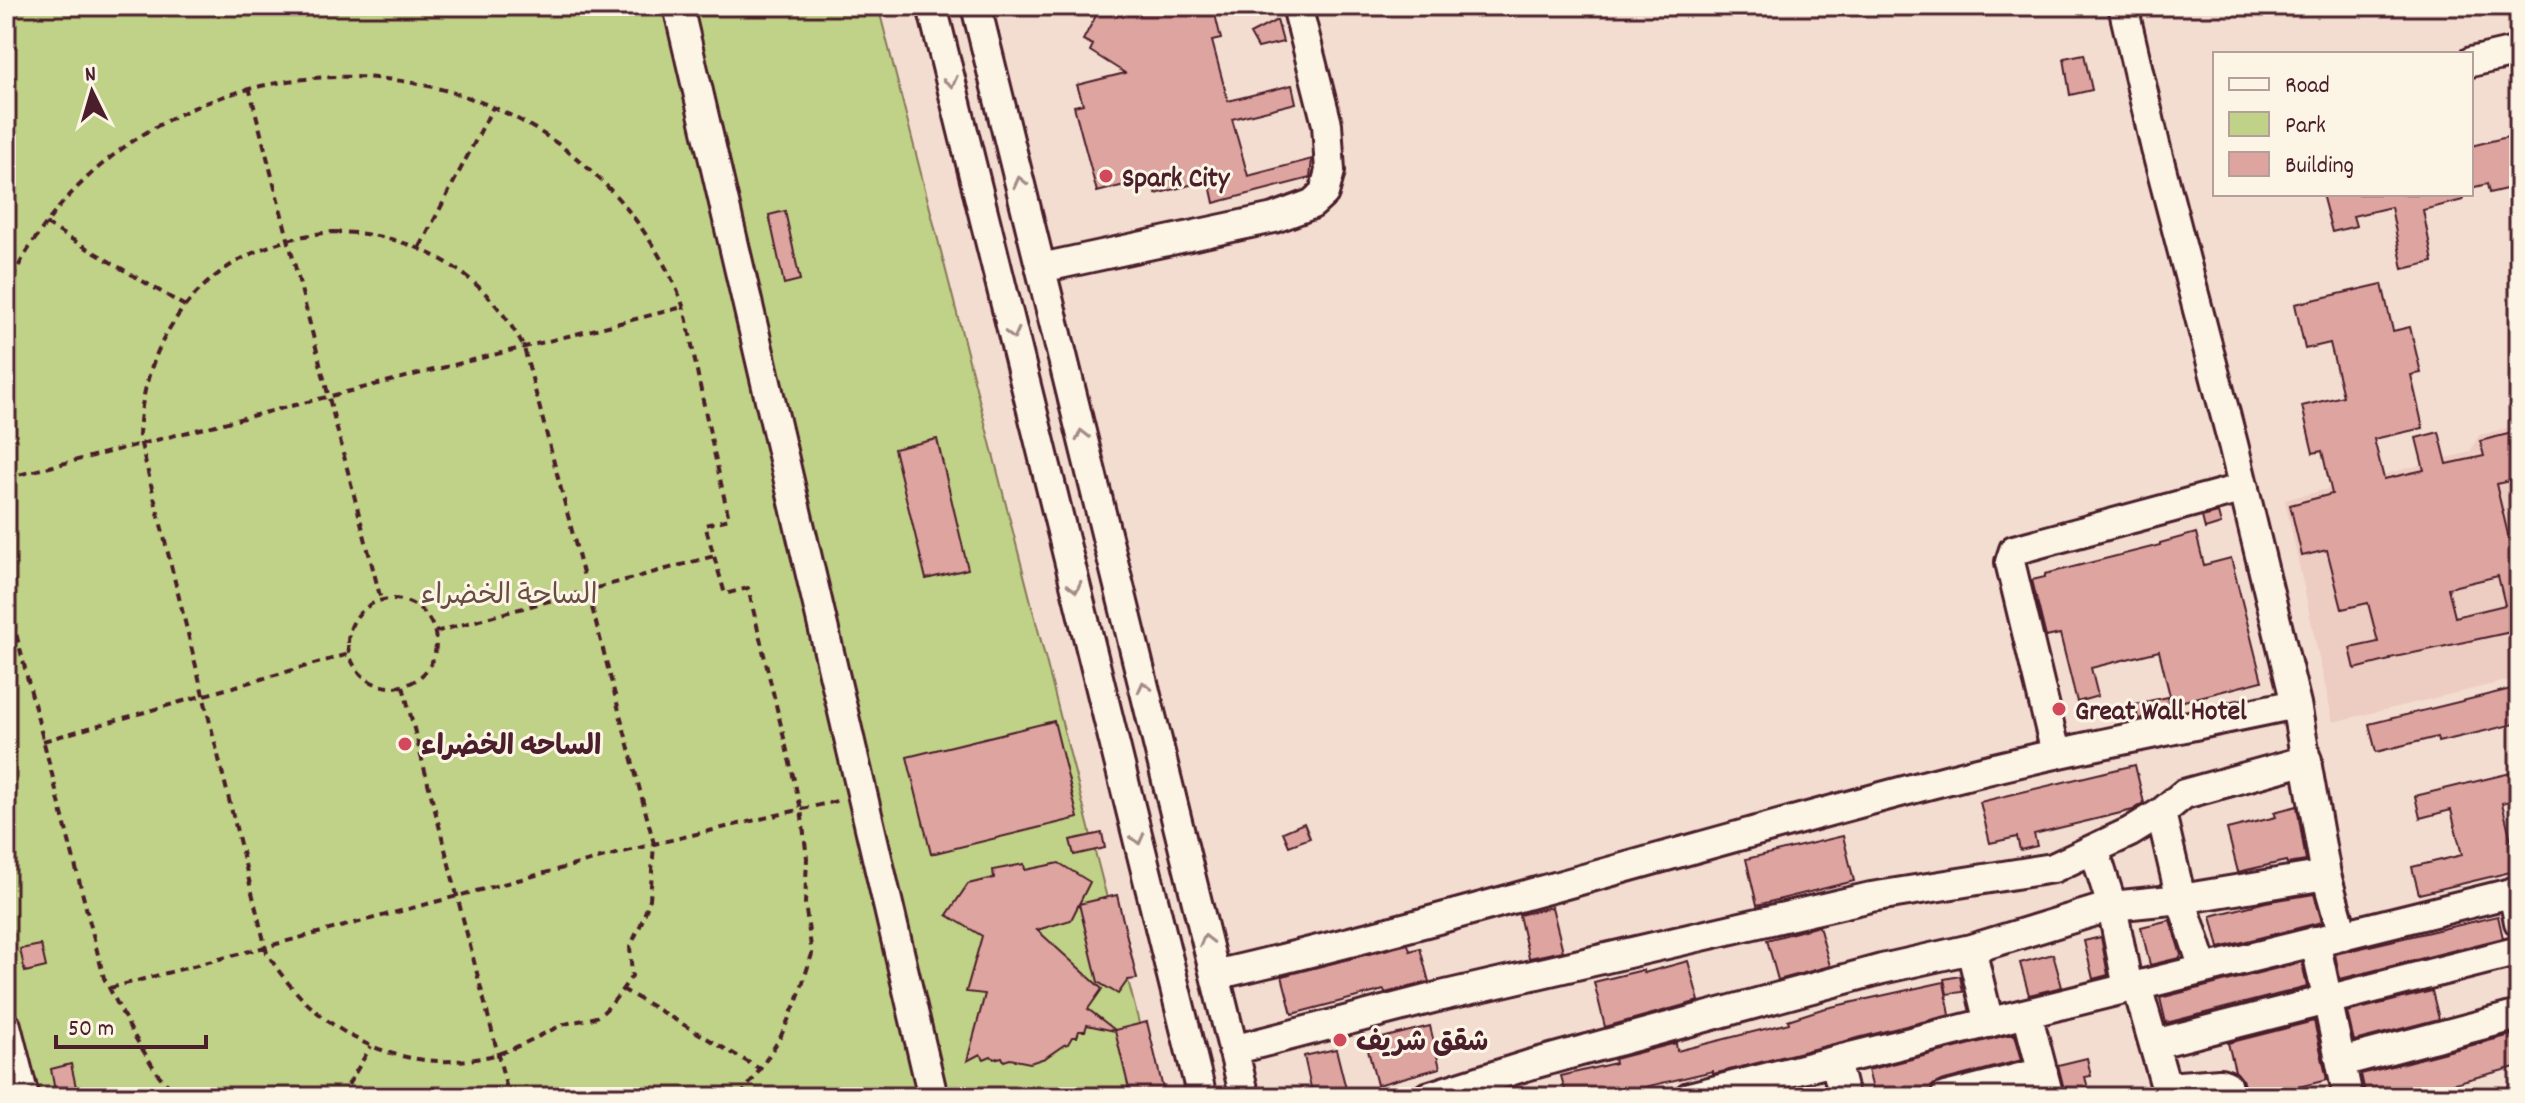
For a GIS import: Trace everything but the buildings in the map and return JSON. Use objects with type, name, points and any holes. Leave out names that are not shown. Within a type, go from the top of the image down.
[{"type":"street","points":[[678,6],[933,1097]]},
{"type":"street","points":[[932,6],[1202,1097]]},
{"type":"street","points":[[976,6],[1245,1097]]},
{"type":"street","points":[[1041,268],[1274,218],[1312,204],[1324,193],[1330,171],[1327,124],[1297,6]]},
{"type":"street","points":[[2123,6],[2296,704],[2326,875],[2343,935]]},
{"type":"street","points":[[2473,62],[2519,51]]},
{"type":"street","points":[[2056,753],[2010,562],[2014,550],[2244,488]]},
{"type":"street","points":[[1215,975],[1365,940],[1692,847],[2056,753],[2296,704]]},
{"type":"street","points":[[1233,1050],[1437,997],[1871,897],[2053,868],[2161,813],[2184,794],[2307,760]]},
{"type":"street","points":[[2161,813],[2181,899],[2204,969]]},
{"type":"street","points":[[2094,849],[2133,987],[2166,1087],[2220,1083],[2226,1085],[2230,1097]]},
{"type":"street","points":[[1427,1097],[1882,969],[1971,949],[2112,906],[2181,899],[2326,875]]},
{"type":"street","points":[[1689,1097],[2516,892],[2519,922]]},
{"type":"street","points":[[2315,941],[2348,1097]]},
{"type":"street","points":[[1971,949],[1989,1023]]},
{"type":"street","points":[[2154,1044],[2519,951]]},
{"type":"street","points":[[1945,1097],[2046,1084],[2027,1013]]},
{"type":"street","points":[[2341,1062],[2519,1015]]},
{"type":"street","points":[[6,1026],[24,1097]]},
{"type":"street","points":[[1835,1061],[1844,1097]]},
{"type":"path","points":[[6,291],[33,240],[66,198],[105,160],[149,128],[197,104],[248,86],[321,75],[379,76],[423,83],[493,107],[544,135],[579,161],[611,191],[639,225],[663,263],[683,307],[729,519],[705,525],[725,594],[748,588],[801,809],[807,858],[805,903],[812,954],[798,998],[780,1038],[739,1097]]},
{"type":"path","points":[[248,86],[381,600]]},
{"type":"path","points":[[419,248],[493,107]]},
{"type":"path","points":[[46,224],[185,306]]},
{"type":"path","points":[[352,232],[391,238],[419,248],[461,271],[483,290],[503,312],[524,348],[654,844],[650,899],[630,947],[632,976],[622,989],[598,1016],[562,1025],[539,1039],[498,1054],[463,1060],[411,1057],[371,1046],[338,1029],[316,1014],[281,975],[265,946],[140,444],[139,417],[146,379],[160,342],[185,306],[223,269],[257,250],[314,234],[352,232]]},
{"type":"path","points":[[6,478],[683,307]]},
{"type":"path","points":[[435,632],[714,556]]},
{"type":"path","points":[[6,594],[104,978],[157,1073],[178,1097]]},
{"type":"path","points":[[381,600],[409,602],[421,609],[430,619],[435,632],[436,646],[426,671],[403,686],[389,687],[364,677],[349,654],[351,626],[358,615],[381,600]]},
{"type":"path","points":[[43,741],[349,654]]},
{"type":"path","points":[[403,686],[509,1097]]},
{"type":"path","points":[[110,988],[654,844],[863,795]]},
{"type":"path","points":[[622,989],[760,1069]]},
{"type":"path","points":[[341,1097],[371,1046]]},
{"type":"shaded area","points":[[2519,426],[2519,678],[2333,722],[2285,500],[2470,452],[2479,435]]},
{"type":"green space","name":"الساحة الخضراء","points":[[6,6],[878,6],[1158,1097],[6,1097]]},
{"type":"place","name":"Spark City","points":[[1106,176]]},
{"type":"place","name":"Great Wall Hotel","points":[[2059,709]]},
{"type":"place","name":"الساحه الخضراء","points":[[405,744]]},
{"type":"place","name":"شقق شريف","points":[[1340,1040]]}]
